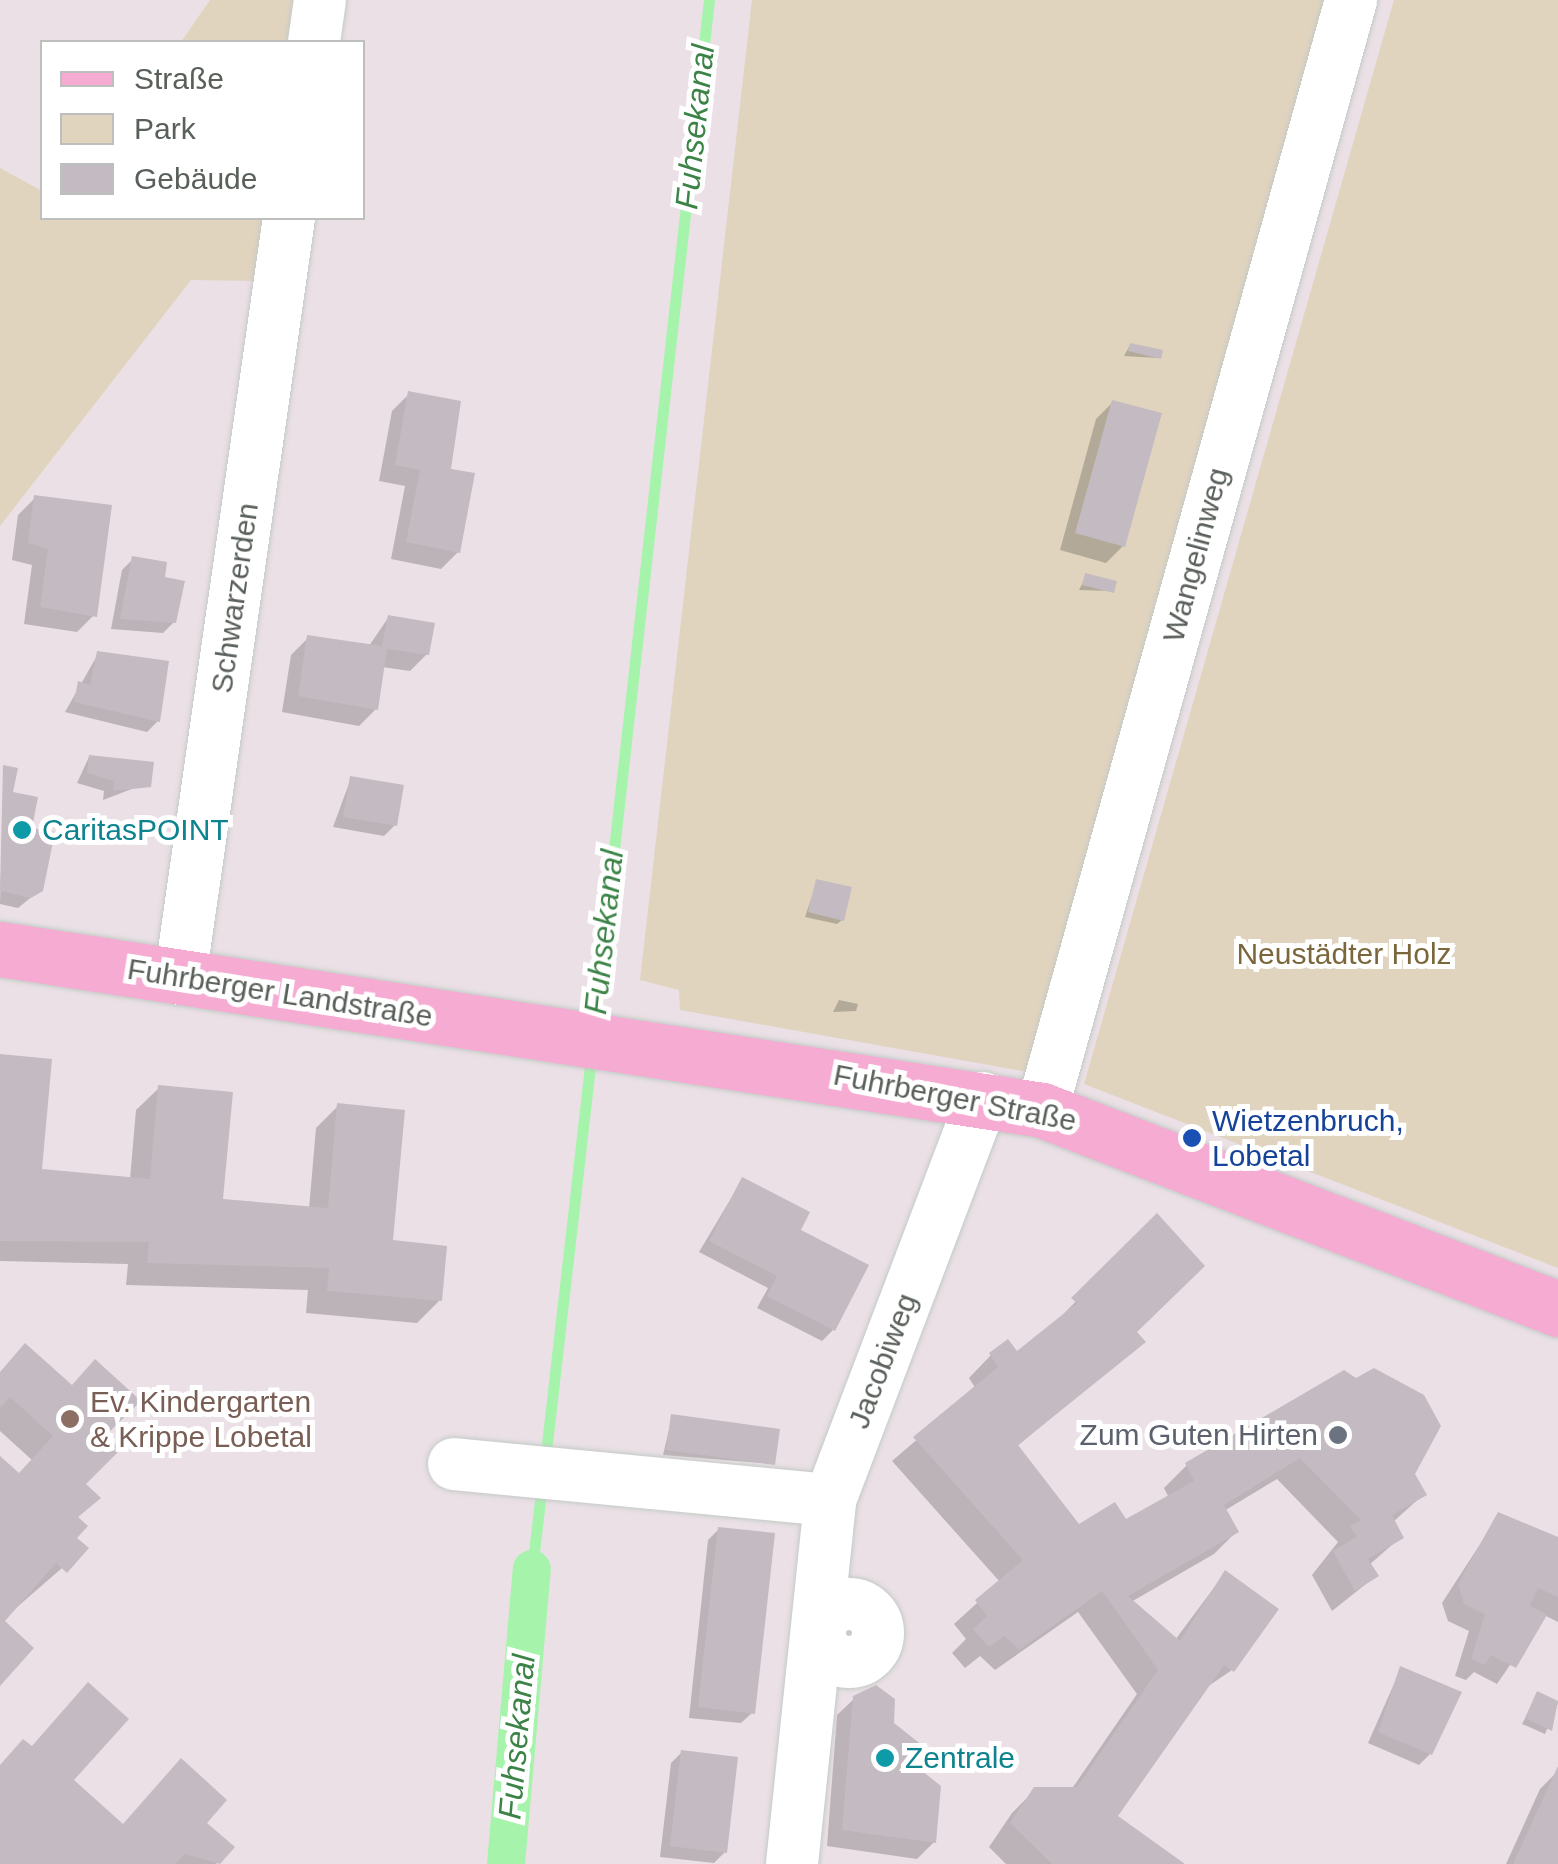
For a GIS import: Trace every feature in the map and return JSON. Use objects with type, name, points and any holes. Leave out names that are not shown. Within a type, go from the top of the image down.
[{"type":"main road","name":"Fuhrberger Landstraße","points":[[0,950],[560,1035]]},
{"type":"main road","name":"Fuhrberger Straße","points":[[560,1035],[1042,1110],[1558,1309]]},
{"type":"street","points":[[314,40],[320,0]]},
{"type":"street","name":"Wangelinweg","points":[[1042,1110],[1351,0]]},
{"type":"street","name":"Schwarzerden","points":[[180,979],[289,220]]},
{"type":"street","name":"Jacobiweg","points":[[792,1864],[830,1500],[983,1098]]},
{"type":"street","points":[[474,1466],[830,1500]]},
{"type":"green space","points":[[210,0],[295,0],[290,40],[182,40]]},
{"type":"green space","points":[[752,0],[1329,0],[1028,1072],[680,1010],[679,990],[640,980]]},
{"type":"green space","name":"Neustädter Holz","points":[[1394,0],[1558,0],[1558,1268],[1084,1084]]},
{"type":"green space","points":[[0,168],[40,190],[40,220],[266,220],[257,281],[191,280],[0,526]]},
{"type":"building","points":[[1130,343],[1163,350],[1161,359],[1128,351]]},
{"type":"building","points":[[408,391],[461,401],[451,469],[475,473],[460,553],[406,542],[420,470],[395,465]]},
{"type":"building","points":[[1112,400],[1162,413],[1125,547],[1075,533]]},
{"type":"building","points":[[34,495],[112,505],[97,617],[40,607],[48,549],[28,543]]},
{"type":"building","points":[[132,556],[167,562],[165,577],[185,581],[176,623],[120,619]]},
{"type":"building","points":[[1085,573],[1117,581],[1114,593],[1082,585]]},
{"type":"building","points":[[388,615],[435,623],[429,655],[387,649],[378,710],[298,696],[307,635],[382,646]]},
{"type":"building","points":[[97,651],[169,661],[160,722],[74,702],[78,681],[90,685]]},
{"type":"building","points":[[89,755],[154,762],[151,787],[113,791],[114,781],[87,773]]},
{"type":"building","name":"CaritasPOINT","points":[[3,765],[18,768],[13,792],[38,797],[32,828],[55,832],[43,891],[31,898],[0,891]]},
{"type":"building","points":[[350,776],[404,785],[397,826],[343,817]]},
{"type":"building","points":[[816,879],[852,887],[844,921],[808,912]]},
{"type":"building","points":[[0,1054],[52,1059],[42,1169],[150,1179],[158,1085],[233,1092],[223,1199],[328,1208],[337,1103],[405,1110],[393,1240],[447,1246],[442,1301],[327,1291],[329,1268],[147,1263],[149,1242],[0,1241]]},
{"type":"building","points":[[742,1177],[810,1212],[801,1230],[869,1265],[835,1331],[767,1296],[777,1276],[709,1241]]},
{"type":"building","points":[[1157,1213],[1205,1266],[1137,1332],[1146,1342],[1018,1445],[1079,1524],[1115,1502],[1126,1519],[1194,1481],[1185,1463],[1344,1370],[1356,1378],[1374,1368],[1424,1395],[1441,1426],[1415,1474],[1427,1495],[1392,1515],[1404,1538],[1368,1559],[1379,1576],[1355,1591],[1333,1551],[1357,1537],[1350,1526],[1361,1520],[1300,1458],[1224,1505],[1239,1532],[1128,1596],[1180,1641],[1225,1570],[1279,1609],[1234,1672],[1224,1665],[1118,1816],[1185,1864],[1052,1864],[1010,1823],[1034,1787],[1077,1787],[1158,1670],[1102,1591],[1019,1650],[1004,1636],[989,1647],[973,1629],[987,1616],[975,1600],[1023,1560],[913,1437],[998,1367],[989,1353],[1008,1339],[1017,1351],[1077,1303],[1071,1298]]},
{"type":"building","points":[[25,1343],[72,1385],[95,1359],[141,1401],[106,1435],[121,1449],[86,1484],[101,1498],[78,1517],[88,1526],[77,1538],[89,1548],[67,1573],[56,1563],[5,1621],[34,1648],[0,1686],[0,1456],[19,1473],[53,1436],[10,1397],[0,1408],[0,1372]]},
{"type":"building","points":[[671,1414],[780,1429],[775,1465],[666,1450]]},
{"type":"building","points":[[1498,1512],[1558,1537],[1558,1597],[1538,1588],[1530,1606],[1547,1615],[1516,1668],[1491,1655],[1485,1665],[1471,1659],[1485,1614],[1464,1604],[1458,1584]]},
{"type":"building","points":[[718,1527],[775,1533],[755,1714],[698,1707]]},
{"type":"building","points":[[1400,1666],[1462,1692],[1432,1755],[1378,1732]]},
{"type":"building","points":[[88,1682],[129,1719],[74,1780],[123,1824],[181,1758],[227,1800],[207,1823],[235,1847],[220,1864],[185,1854],[175,1864],[0,1864],[0,1765],[23,1739],[32,1746]]},
{"type":"building","name":"Zentrale","points":[[876,1685],[895,1699],[894,1723],[923,1746],[922,1771],[941,1786],[936,1843],[842,1830],[853,1696]]},
{"type":"building","points":[[1537,1691],[1558,1701],[1552,1731],[1525,1718]]},
{"type":"building","points":[[681,1750],[738,1757],[727,1853],[670,1846]]},
{"type":"building","points":[[1558,1766],[1558,1864],[1513,1864]]},
{"type":"waterway","name":"Fuhsekanal","points":[[594,1028],[709,0]]},
{"type":"waterway","name":"Fuhsekanal","points":[[545,1461],[591,1057]]},
{"type":"waterway","name":"Fuhsekanal","points":[[532,1569],[542,1484]]},
{"type":"waterway","name":"Fuhsekanal","points":[[506,1864],[532,1569]]},
{"type":"place","name":"CaritasPOINT","points":[[22,830]]},
{"type":"place","name":"Wietzenbruch, Lobetal","points":[[1192,1138]]},
{"type":"place","name":"Ev. Kindergarten & Krippe Lobetal","points":[[70,1419]]},
{"type":"place","name":"Zum Guten Hirten","points":[[1338,1435]]},
{"type":"place","name":"Zentrale","points":[[885,1758]]}]
